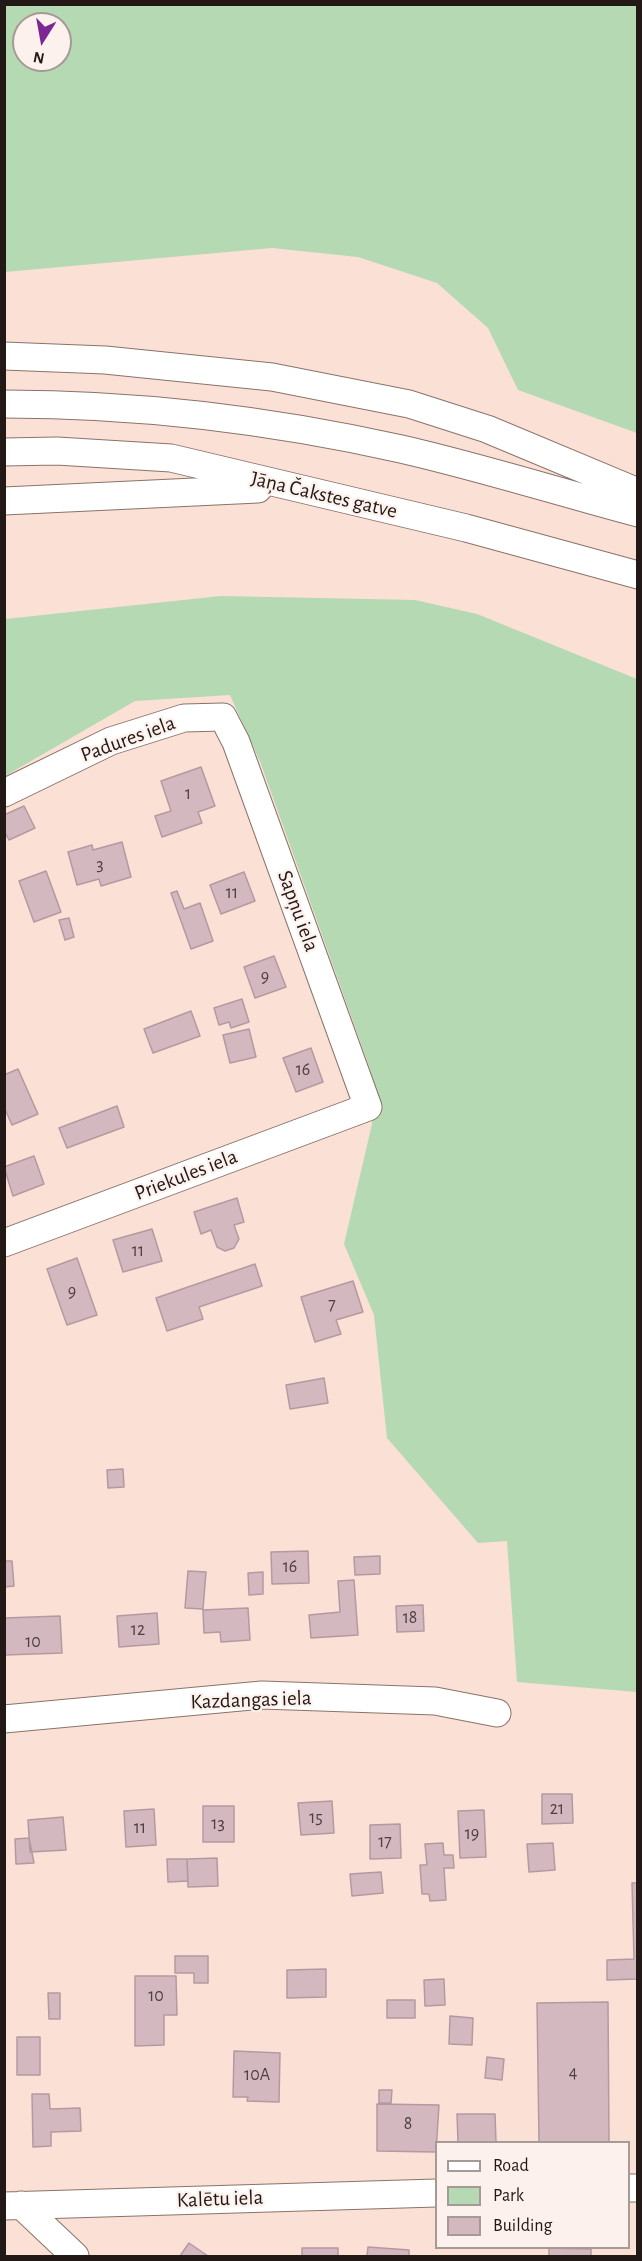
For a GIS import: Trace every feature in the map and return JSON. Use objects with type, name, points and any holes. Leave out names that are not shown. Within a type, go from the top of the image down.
[{"type":"street","points":[[5,356],[105,360],[272,377],[409,404],[487,429],[638,492]]},
{"type":"street","points":[[4,404],[69,404],[209,415],[401,449],[638,513]]},
{"type":"street","name":"Jāņa Čakstes gatve","points":[[4,452],[57,451],[171,459],[466,528],[638,575]]},
{"type":"street","points":[[4,501],[287,487]]},
{"type":"street","name":"Padures iela","points":[[4,794],[111,741],[184,718],[224,717]]},
{"type":"street","name":"Sapņu iela","points":[[224,717],[252,784],[368,1107]]},
{"type":"street","name":"Priekules iela","points":[[4,1243],[368,1107]]},
{"type":"street","name":"Kazdangas iela","points":[[4,1719],[262,1695],[435,1701],[496,1713]]},
{"type":"street","name":"Kalētu iela","points":[[13,2205],[435,2193]]},
{"type":"street","points":[[13,2205],[75,2256]]},
{"type":"green space","points":[[5,4],[637,5],[637,433],[518,390],[488,328],[437,283],[358,257],[272,248],[5,272]]},
{"type":"green space","points":[[221,596],[415,600],[477,614],[637,679],[637,1692],[517,1682],[507,1541],[478,1543],[387,1438],[374,1315],[344,1244],[372,1124],[371,1072],[261,764],[230,695],[135,701],[5,776],[5,619]]},
{"type":"building","points":[[201,767],[215,806],[198,812],[202,823],[162,837],[155,816],[171,811],[161,781]]},
{"type":"building","points":[[24,806],[35,828],[9,840],[4,831],[4,815]]},
{"type":"building","points":[[122,842],[131,877],[101,886],[99,879],[77,885],[68,852],[92,845],[93,850]]},
{"type":"building","points":[[46,871],[61,912],[34,922],[19,881]]},
{"type":"building","points":[[244,872],[255,901],[221,914],[210,885]]},
{"type":"building","points":[[177,891],[184,909],[200,903],[213,941],[191,949],[171,893]]},
{"type":"building","points":[[69,918],[74,937],[65,940],[59,920]]},
{"type":"building","points":[[274,956],[286,987],[255,998],[244,967]]},
{"type":"building","points":[[242,999],[249,1022],[231,1028],[229,1022],[219,1025],[214,1008]]},
{"type":"building","points":[[191,1011],[200,1036],[153,1053],[144,1029]]},
{"type":"building","points":[[249,1029],[256,1057],[230,1063],[223,1035]]},
{"type":"building","points":[[311,1048],[323,1082],[296,1092],[283,1058]]},
{"type":"building","points":[[18,1069],[38,1114],[12,1125],[4,1107],[4,1075]]},
{"type":"building","points":[[117,1106],[124,1127],[67,1148],[59,1128]]},
{"type":"building","points":[[34,1156],[44,1184],[13,1196],[4,1167]]},
{"type":"building","points":[[237,1198],[244,1222],[234,1225],[239,1239],[234,1248],[225,1251],[217,1247],[211,1230],[201,1234],[194,1212]]},
{"type":"building","points":[[152,1229],[162,1261],[123,1272],[113,1240]]},
{"type":"building","points":[[77,1258],[97,1315],[67,1325],[47,1269]]},
{"type":"building","points":[[255,1264],[262,1286],[199,1307],[203,1319],[167,1331],[156,1298]]},
{"type":"building","points":[[353,1281],[363,1312],[336,1320],[341,1334],[315,1342],[301,1297]]},
{"type":"building","points":[[324,1378],[328,1403],[290,1409],[286,1385]]},
{"type":"building","points":[[123,1469],[124,1487],[108,1488],[107,1470]]},
{"type":"building","points":[[308,1551],[309,1583],[272,1584],[271,1552]]},
{"type":"building","points":[[380,1556],[380,1574],[355,1575],[354,1557]]},
{"type":"building","points":[[4,1561],[12,1561],[14,1586],[4,1587]]},
{"type":"building","points":[[188,1571],[206,1572],[203,1609],[185,1608]]},
{"type":"building","points":[[263,1572],[263,1594],[249,1595],[248,1573]]},
{"type":"building","points":[[354,1580],[358,1635],[311,1638],[309,1615],[340,1612],[338,1581]]},
{"type":"building","points":[[423,1605],[424,1631],[397,1632],[396,1606]]},
{"type":"building","points":[[248,1608],[250,1640],[221,1642],[220,1632],[204,1633],[203,1610]]},
{"type":"building","points":[[157,1613],[159,1644],[119,1647],[117,1616]]},
{"type":"building","points":[[60,1616],[62,1653],[5,1655],[4,1618]]},
{"type":"building","points":[[542,1794],[572,1794],[573,1823],[542,1824]]},
{"type":"building","points":[[332,1801],[334,1833],[301,1835],[298,1803]]},
{"type":"building","points":[[203,1806],[234,1806],[234,1842],[203,1842]]},
{"type":"building","points":[[154,1809],[156,1845],[126,1847],[124,1811]]},
{"type":"building","points":[[484,1810],[486,1857],[460,1858],[458,1811]]},
{"type":"building","points":[[63,1817],[66,1850],[30,1852],[28,1820]]},
{"type":"building","points":[[400,1824],[401,1858],[370,1859],[370,1825]]},
{"type":"building","points":[[29,1838],[34,1863],[16,1864],[15,1839]]},
{"type":"building","points":[[443,1843],[444,1855],[453,1855],[454,1868],[444,1868],[446,1900],[430,1901],[429,1894],[422,1894],[420,1865],[427,1865],[425,1844]]},
{"type":"building","points":[[553,1843],[555,1870],[529,1872],[527,1844]]},
{"type":"building","points":[[217,1858],[218,1886],[188,1887],[187,1859]]},
{"type":"building","points":[[167,1859],[187,1859],[188,1881],[168,1882]]},
{"type":"building","points":[[381,1872],[383,1893],[352,1896],[350,1874]]},
{"type":"building","points":[[632,1883],[638,1883],[638,1979],[607,1980],[607,1960],[634,1959]]},
{"type":"building","points":[[175,1956],[208,1956],[208,1983],[194,1983],[194,1973],[175,1973]]},
{"type":"building","points":[[326,1969],[326,1997],[287,1998],[287,1970]]},
{"type":"building","points":[[135,1976],[176,1976],[177,2015],[164,2015],[164,2045],[135,2046]]},
{"type":"building","points":[[444,1979],[445,2005],[425,2006],[424,1980]]},
{"type":"building","points":[[48,1993],[60,1993],[60,2019],[49,2019]]},
{"type":"building","points":[[387,2000],[415,2000],[415,2018],[387,2018]]},
{"type":"building","points":[[608,2002],[609,2141],[539,2141],[537,2003]]},
{"type":"building","points":[[450,2016],[473,2018],[472,2045],[449,2044]]},
{"type":"building","points":[[17,2037],[40,2037],[40,2075],[17,2075]]},
{"type":"building","points":[[234,2051],[280,2053],[279,2102],[247,2101],[248,2097],[233,2097]]},
{"type":"building","points":[[487,2057],[504,2059],[502,2080],[485,2078]]},
{"type":"building","points":[[379,2090],[392,2090],[391,2103],[379,2103]]},
{"type":"building","points":[[32,2094],[49,2094],[50,2109],[80,2108],[81,2131],[51,2132],[51,2146],[33,2147]]},
{"type":"building","points":[[377,2104],[439,2105],[435,2152],[377,2151]]},
{"type":"building","points":[[457,2114],[495,2114],[496,2141],[458,2141]]},
{"type":"building","points":[[189,2243],[208,2256],[180,2256]]},
{"type":"building","points":[[368,2247],[409,2250],[409,2256],[367,2256]]},
{"type":"building","points":[[302,2248],[338,2248],[338,2256],[302,2256]]},
{"type":"building","points":[[549,2249],[591,2249],[591,2256],[549,2256]]}]
